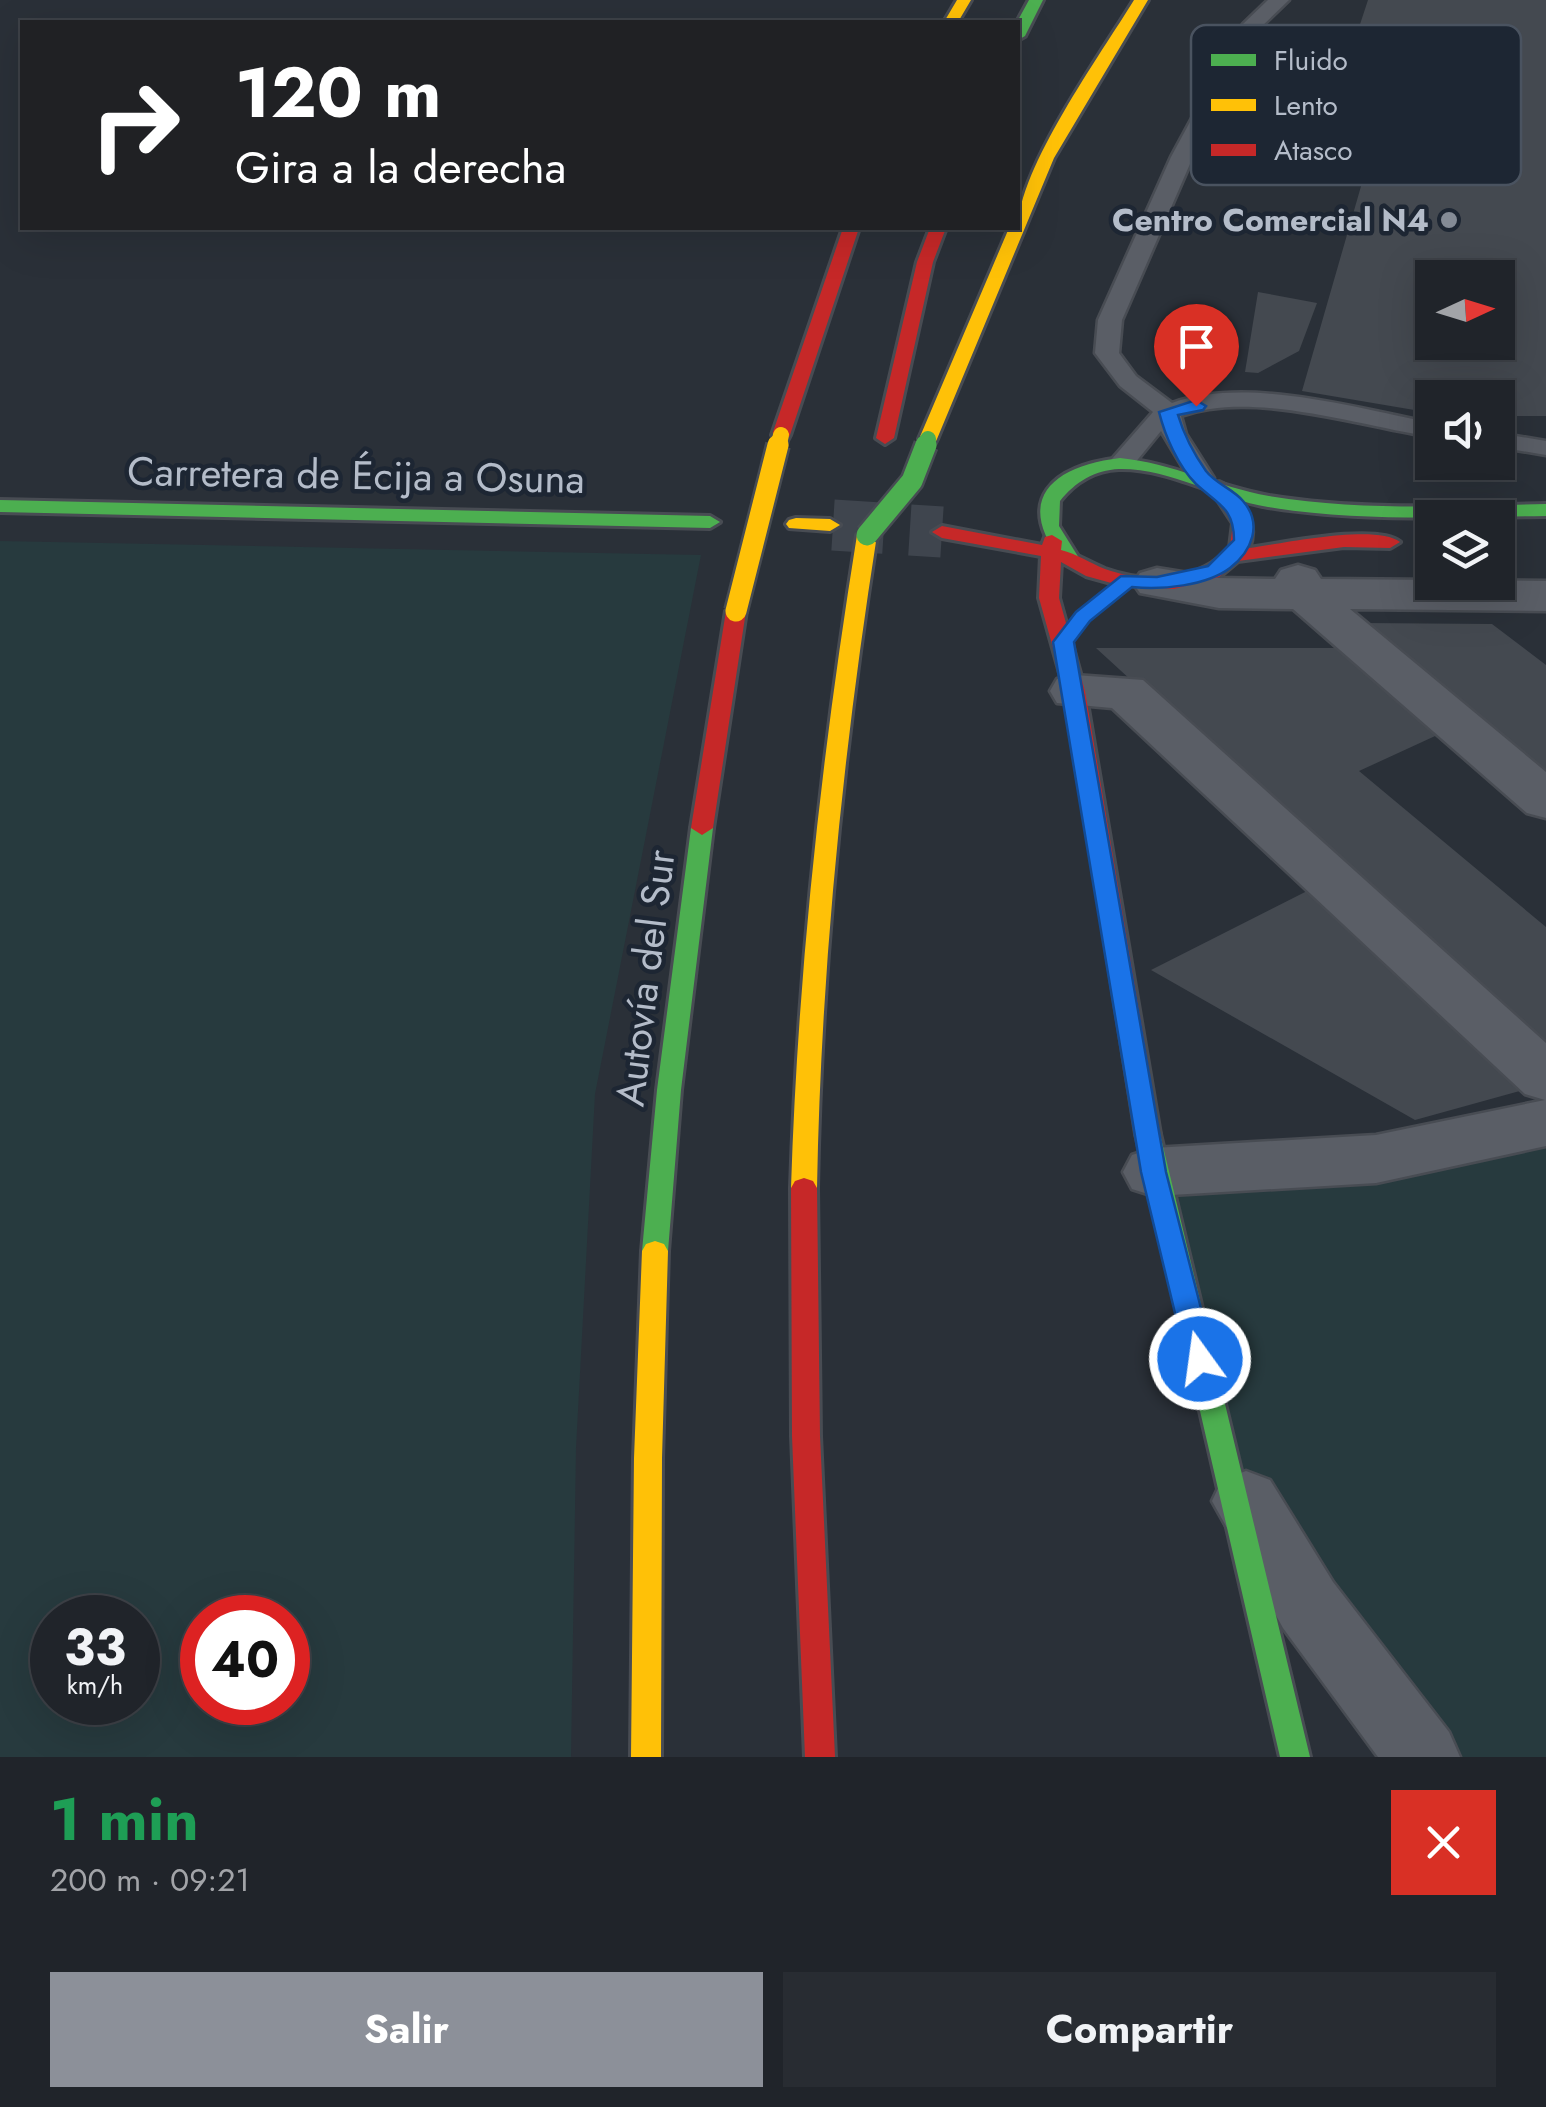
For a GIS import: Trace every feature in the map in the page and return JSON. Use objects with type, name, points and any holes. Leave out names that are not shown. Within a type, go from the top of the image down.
[{"type":"main road","points":[[1020,32],[1036,0]]},
{"type":"main road","points":[[1020,219],[1046,158],[1141,0]]},
{"type":"main road","name":"Autovía del Sur","points":[[646,1757],[647,1480],[656,1256],[691,880],[736,611],[781,436],[850,230]]},
{"type":"main road","points":[[884,448],[925,262],[937,230]]},
{"type":"main road","points":[[867,535],[912,481],[1015,230]]},
{"type":"main road","points":[[1021,500],[1056,490],[1083,473],[1120,464],[1148,464],[1257,499],[1342,510],[1546,510]]},
{"type":"main road","points":[[1069,667],[1090,611],[1142,582],[1214,570],[1234,556],[1244,540],[1244,521],[1235,504],[1210,483]]},
{"type":"main road","points":[[1056,490],[1046,506],[1044,524],[1056,551],[1050,616],[1069,667],[1154,1172],[1295,1757]]},
{"type":"main road","points":[[820,1757],[805,1455],[804,1146],[833,735],[874,496]]},
{"type":"main road","name":"Carretera de Écija a Osuna","points":[[0,506],[710,522]]},
{"type":"main road","points":[[976,512],[944,526],[1056,551],[1096,572],[1142,582]]},
{"type":"main road","points":[[796,524],[830,525]]},
{"type":"main road","points":[[1234,556],[1344,541],[1415,542]]},
{"type":"street","points":[[1283,548],[1305,593],[1546,800]]},
{"type":"street","points":[[1142,582],[1219,593],[1546,596]]},
{"type":"street","points":[[1069,667],[1125,692],[1546,1078]]},
{"type":"street","points":[[1154,1172],[1376,1159],[1546,1123]]},
{"type":"street","points":[[1228,1471],[1308,1605],[1424,1757]]},
{"type":"lane","points":[[1252,25],[1279,0]]},
{"type":"lane","points":[[1191,139],[1110,320],[1107,353],[1128,381],[1168,412],[1174,434],[1210,483]]},
{"type":"lane","points":[[1120,464],[1168,412],[1234,402],[1300,407],[1415,427]]},
{"type":"lane","points":[[1515,443],[1546,448]]},
{"type":"green space","points":[[0,541],[701,555],[595,1094],[576,1448],[571,1757],[0,1757]]},
{"type":"green space","points":[[1546,1123],[1546,1757],[1423,1757],[1228,1471],[1154,1172]]},
{"type":"building","points":[[1368,0],[1546,0],[1546,416],[1515,416],[1515,380],[1415,380],[1415,410],[1302,391],[1361,185],[1521,185],[1521,25],[1360,25]]},
{"type":"building","points":[[1258,292],[1317,303],[1299,351],[1258,373],[1245,372]]},
{"type":"building","points":[[1362,623],[1492,624],[1546,665],[1546,772]]},
{"type":"building","points":[[1096,648],[1348,648],[1446,731],[1359,771],[1546,927],[1546,1060]]},
{"type":"building","points":[[1315,887],[1527,1089],[1415,1120],[1151,970]]},
{"type":"tunnel","points":[[833,525],[942,532]]},
{"type":"traffic: fast","points":[[1020,32],[1036,0]]},
{"type":"traffic: fast","points":[[867,535],[912,481],[928,439]]},
{"type":"traffic: fast","points":[[1069,558],[1049,526],[1048,509],[1057,492],[1076,475],[1097,466],[1144,466],[1253,499],[1310,507],[1546,510]]},
{"type":"traffic: fast","points":[[0,506],[710,522]]},
{"type":"traffic: fast","points":[[655,1251],[669,1090],[702,828]]},
{"type":"traffic: fast","points":[[1148,1134],[1295,1757]]},
{"type":"traffic: slow","points":[[952,20],[964,0]]},
{"type":"traffic: slow","points":[[1020,220],[1046,158],[1141,0]]},
{"type":"traffic: slow","points":[[928,439],[1016,230]]},
{"type":"traffic: slow","points":[[736,611],[781,435]]},
{"type":"traffic: slow","points":[[796,524],[830,525]]},
{"type":"traffic: slow","points":[[804,1188],[810,1024],[823,860],[842,697],[867,535]]},
{"type":"traffic: slow","points":[[646,1757],[648,1458],[655,1251]]},
{"type":"traffic: jam","points":[[781,435],[850,230]]},
{"type":"traffic: jam","points":[[885,438],[925,262],[937,230]]},
{"type":"traffic: jam","points":[[942,532],[1063,556],[1115,578],[1174,583],[1212,573],[1239,548],[1243,523],[1219,488]]},
{"type":"traffic: jam","points":[[1052,541],[1049,598],[1075,691],[1148,1134]]},
{"type":"traffic: jam","points":[[1234,556],[1344,541],[1390,542]]},
{"type":"traffic: jam","points":[[702,828],[736,611]]},
{"type":"traffic: jam","points":[[804,1188],[806,1436],[820,1757]]},
{"type":"place","name":"Centro Comercial N4","points":[[1449,220]]},
{"type":"route","points":[[1196,406],[1168,412],[1174,434],[1201,478],[1235,504],[1244,521],[1244,540],[1234,556],[1214,570],[1188,579],[1157,583],[1128,580],[1083,617],[1064,642],[1082,728],[1154,1172],[1200,1359]]}]
